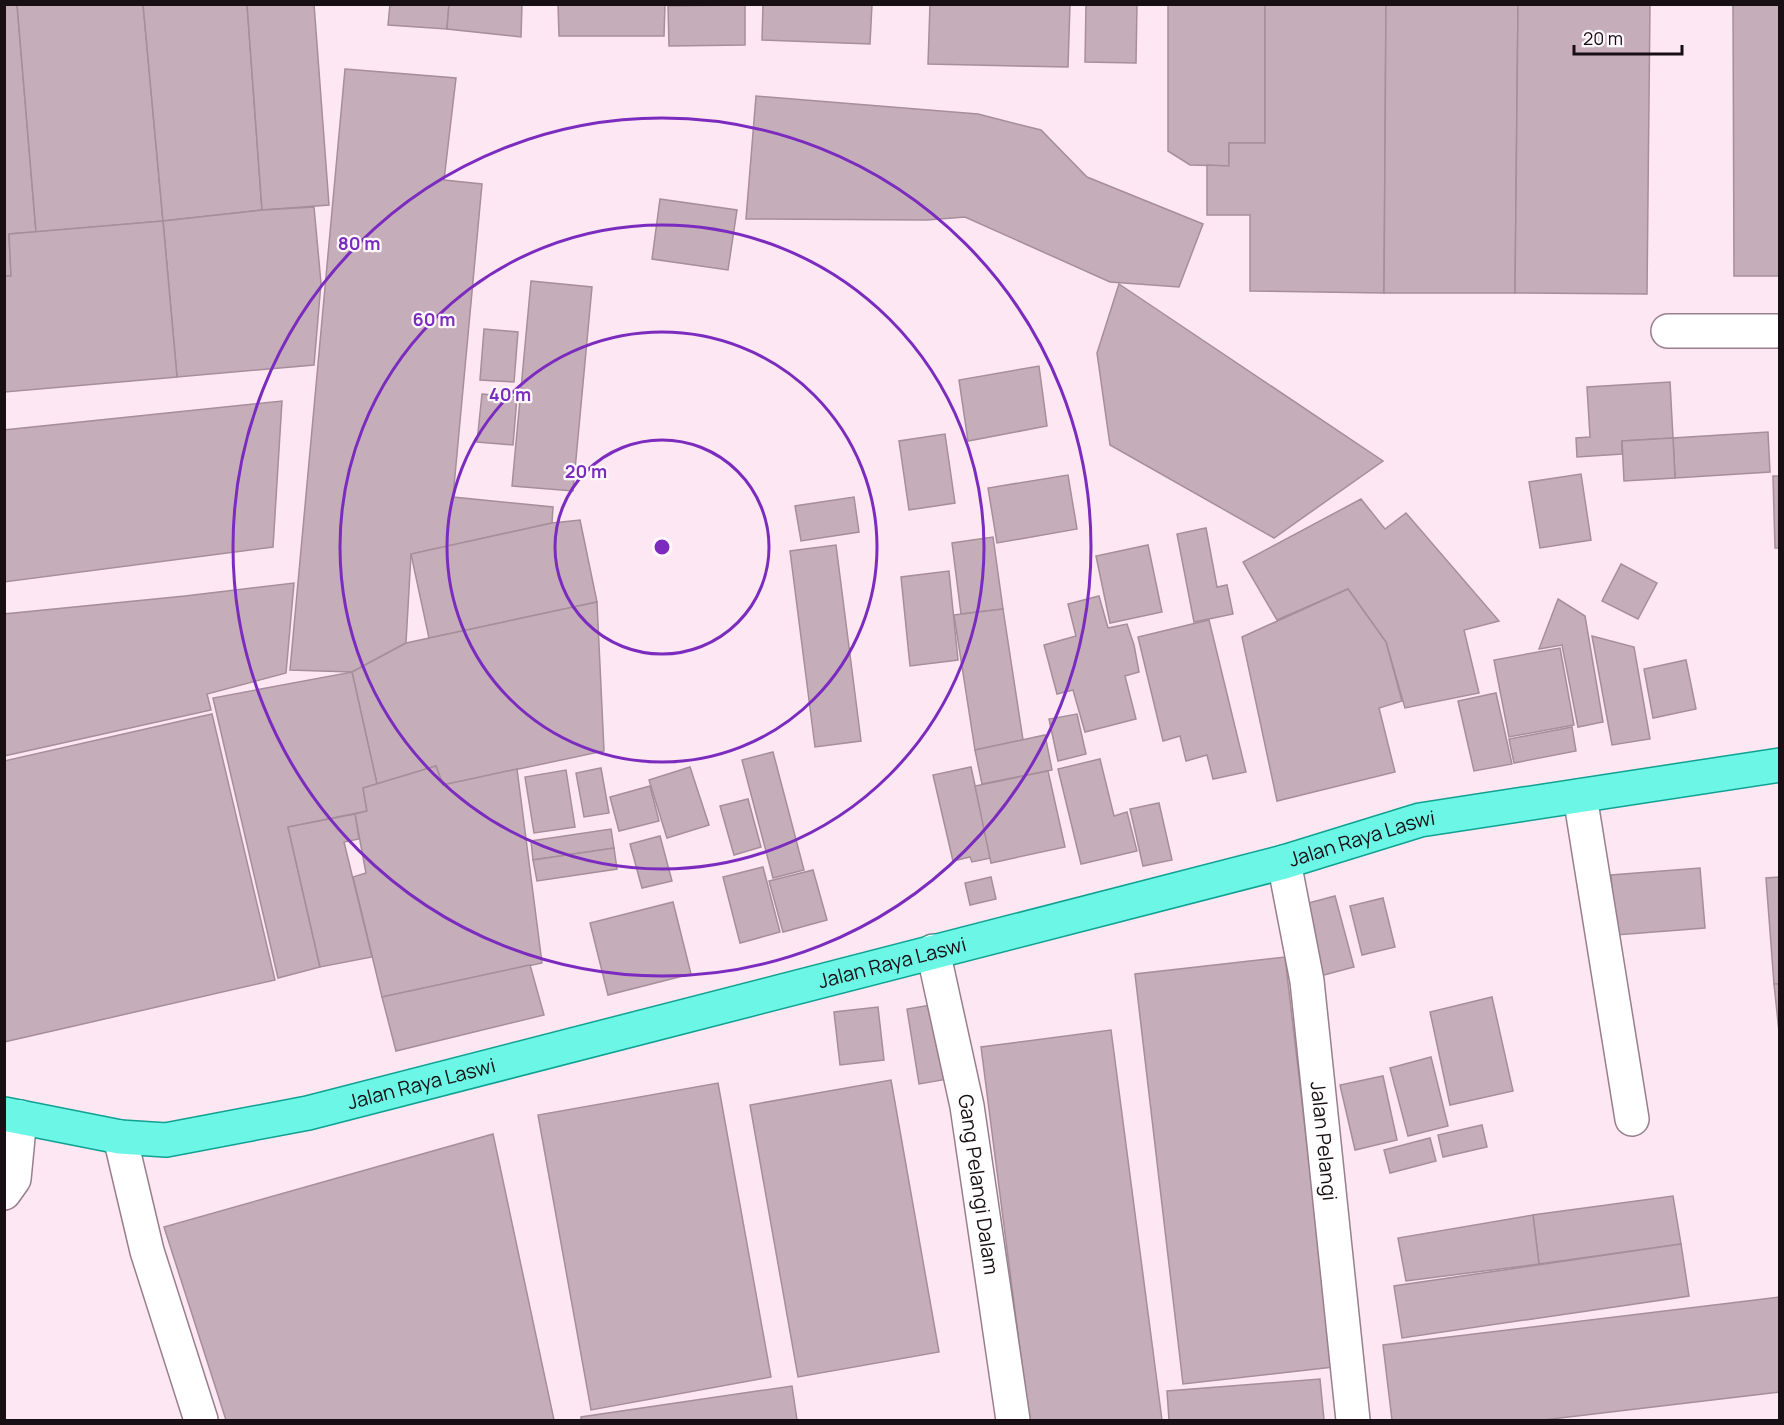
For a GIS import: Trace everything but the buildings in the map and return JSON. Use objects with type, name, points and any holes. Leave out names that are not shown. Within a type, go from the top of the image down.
[{"type":"main road","name":"Jalan Raya Laswi","points":[[12,1115],[120,1137],[166,1140],[308,1113],[1284,862],[1420,820],[1779,765]]},
{"type":"street","points":[[1668,331],[1779,331]]},
{"type":"street","points":[[1580,796],[1632,1119]]},
{"type":"street","name":"Jalan Pelangi","points":[[1284,862],[1307,981],[1353,1420]]},
{"type":"street","name":"Gang Pelangi Dalam","points":[[933,951],[967,1106],[1013,1420]]},
{"type":"street","points":[[4,1192],[14,1179],[12,1115]]},
{"type":"street","points":[[120,1137],[147,1251],[201,1420]]}]
